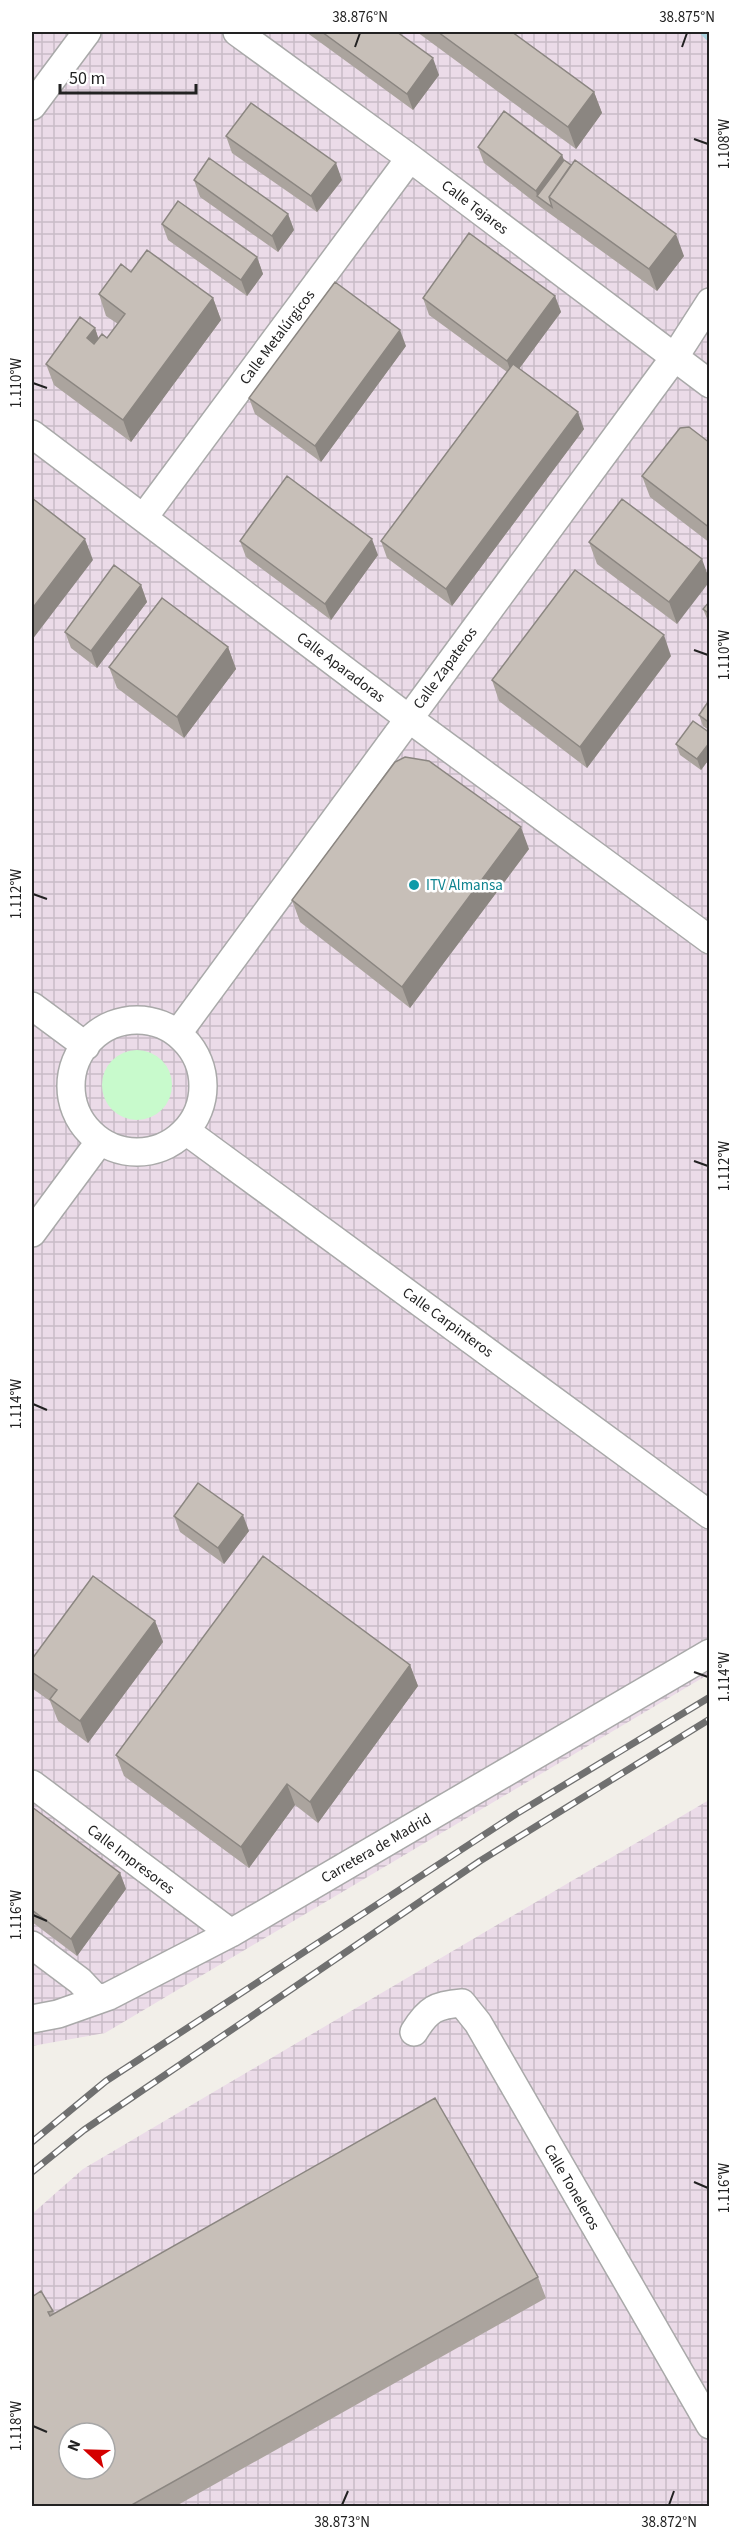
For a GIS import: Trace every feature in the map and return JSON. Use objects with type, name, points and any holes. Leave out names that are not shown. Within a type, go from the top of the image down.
[{"type":"street","points":[[32,106],[87,32]]},
{"type":"street","name":"Calle Tejares","points":[[237,32],[410,158],[710,384]]},
{"type":"street","name":"Calle Metalúrgicos","points":[[144,517],[410,158]]},
{"type":"street","name":"Calle Zapateros","points":[[178,1033],[674,358],[710,302]]},
{"type":"street","name":"Calle Aparadoras","points":[[32,434],[408,718],[710,940]]},
{"type":"street","points":[[32,1006],[86,1046]]},
{"type":"street","points":[[141,1019],[160,1023],[178,1033],[193,1049],[201,1070],[203,1091],[198,1112],[186,1131],[171,1143],[145,1151],[117,1149],[100,1141],[84,1126],[74,1106],[71,1083],[73,1072],[86,1046],[103,1029],[121,1022],[141,1019]]},
{"type":"street","name":"Calle Carpinteros","points":[[186,1131],[710,1515]]},
{"type":"street","points":[[32,1233],[100,1141]]},
{"type":"street","name":"Carretera de Madrid","points":[[32,2019],[58,2014],[98,2000],[231,1933],[710,1653]]},
{"type":"street","name":"Calle Impresores","points":[[32,1784],[231,1933]]},
{"type":"street","points":[[32,1945],[80,1982],[98,2000]]},
{"type":"street","name":"Calle Toneleros","points":[[414,2032],[422,2020],[439,2005],[462,2003],[478,2023],[710,2425]]},
{"type":"shaded area","points":[[32,32],[709,32],[709,1674],[105,2033],[32,2046]]},
{"type":"shaded area","points":[[709,1800],[709,2506],[32,2506],[32,2214],[83,2169]]},
{"type":"green space","points":[[144,1050],[157,1056],[166,1065],[170,1071],[172,1085],[170,1099],[162,1110],[151,1118],[130,1120],[112,1110],[104,1099],[102,1078],[112,1060],[123,1052]]},
{"type":"building","points":[[322,32],[397,32],[433,58],[407,94]]},
{"type":"building","points":[[438,32],[512,32],[594,92],[568,127]]},
{"type":"building","points":[[251,103],[336,163],[311,196],[226,136]]},
{"type":"building","points":[[504,111],[562,155],[536,191],[478,147]]},
{"type":"building","points":[[209,158],[288,214],[272,236],[194,180]]},
{"type":"building","points":[[564,160],[571,165],[549,197],[552,207],[537,196]]},
{"type":"building","points":[[575,160],[676,234],[649,269],[549,197]]},
{"type":"building","points":[[178,201],[257,257],[241,280],[162,224]]},
{"type":"building","points":[[469,233],[555,296],[507,361],[423,298]]},
{"type":"building","points":[[147,250],[213,298],[123,420],[46,364],[80,317],[95,328],[87,338],[94,344],[102,334],[107,338],[125,314],[99,294],[121,264],[131,272]]},
{"type":"building","points":[[335,282],[400,330],[315,446],[249,398]]},
{"type":"building","points":[[513,364],[578,412],[446,589],[381,541]]},
{"type":"building","points":[[689,427],[710,443],[710,528],[642,476],[680,428]]},
{"type":"building","points":[[287,476],[372,539],[325,604],[240,541]]},
{"type":"building","points":[[32,498],[85,539],[32,609]]},
{"type":"building","points":[[622,499],[702,559],[669,602],[589,542]]},
{"type":"building","points":[[114,565],[141,585],[91,651],[65,632]]},
{"type":"building","points":[[575,570],[664,635],[580,747],[492,680]]},
{"type":"building","points":[[162,598],[228,647],[177,717],[109,667]]},
{"type":"building","points":[[710,601],[710,614],[703,609]]},
{"type":"building","points":[[710,699],[710,723],[699,715]]},
{"type":"building","points":[[693,721],[710,733],[710,742],[697,759],[676,744]]},
{"type":"building","name":"ITV Almansa","points":[[405,757],[429,761],[521,827],[402,987],[292,900],[395,762]]},
{"type":"building","points":[[198,1483],[243,1515],[218,1548],[174,1516]]},
{"type":"building","points":[[263,1556],[410,1665],[310,1802],[287,1784],[241,1847],[116,1755]]},
{"type":"building","points":[[93,1576],[155,1621],[80,1721],[50,1699],[57,1690],[32,1672],[32,1659]]},
{"type":"building","points":[[32,1807],[120,1873],[71,1939],[32,1910]]},
{"type":"building","points":[[435,2098],[538,2277],[130,2506],[32,2506],[32,2297],[41,2291],[53,2311],[48,2312],[50,2316]]},
{"type":"waterway","points":[[702,32],[710,40]]},
{"type":"railway","points":[[32,2142],[106,2081],[516,1814],[710,1697]]},
{"type":"railway","points":[[32,2172],[84,2130],[480,1861],[710,1719]]},
{"type":"place","name":"ITV Almansa","points":[[414,885]]}]
